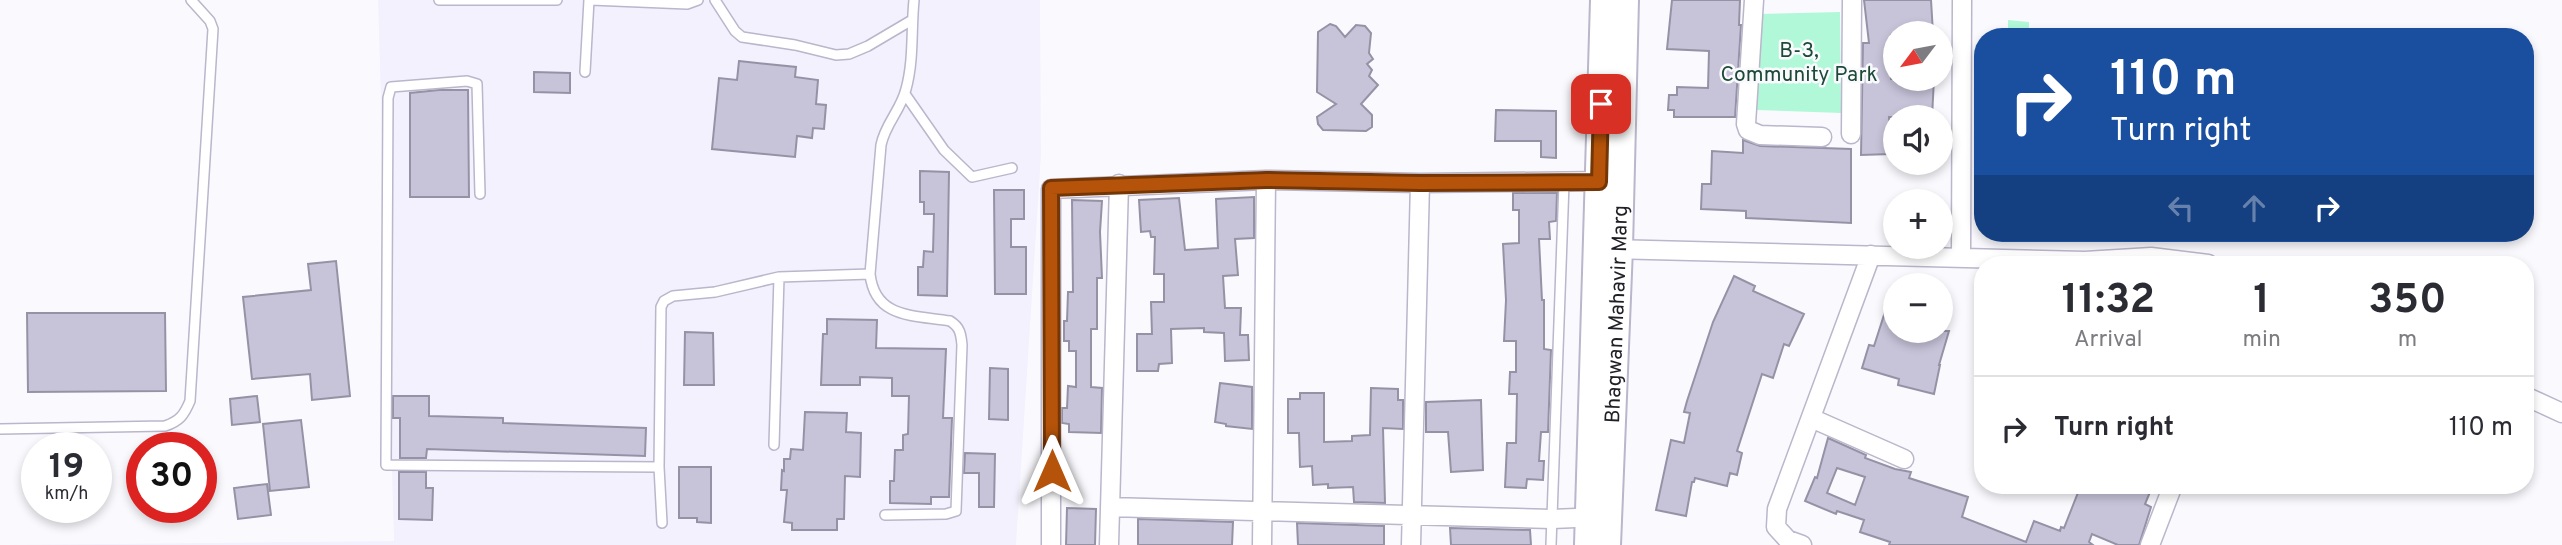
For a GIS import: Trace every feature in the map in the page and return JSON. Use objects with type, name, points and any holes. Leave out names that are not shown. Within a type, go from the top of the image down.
[{"type":"street","name":"Bhagwan Mahavir Marg","points":[[1604,0],[1610,180],[1609,249],[1595,527],[1607,545]]},
{"type":"street","name":"Bhagwan Mahavir Marg","points":[[1610,180],[1625,0]]},
{"type":"street","points":[[1754,0],[1746,124],[1748,130],[1760,135],[1822,137]]},
{"type":"street","points":[[1852,0],[1852,134]]},
{"type":"street","points":[[1961,258],[1962,0]]},
{"type":"street","points":[[1051,545],[1051,188],[1266,180],[1564,183],[1610,180]]},
{"type":"street","points":[[1262,545],[1266,180]]},
{"type":"street","points":[[1411,545],[1420,183]]},
{"type":"street","points":[[1109,545],[1119,184]]},
{"type":"street","points":[[1609,249],[1974,258]]},
{"type":"street","points":[[1802,545],[1782,534],[1776,527],[1775,519],[1871,256]]},
{"type":"street","points":[[2534,400],[2562,413]]},
{"type":"street","points":[[1811,418],[1904,459]]},
{"type":"street","points":[[2150,545],[2170,494]]},
{"type":"street","points":[[1110,507],[1552,519],[1595,527]]},
{"type":"lane","points":[[0,429],[165,426],[184,415],[190,401],[213,29],[210,21],[191,0]]},
{"type":"lane","points":[[439,0],[557,0]]},
{"type":"lane","points":[[585,72],[590,0],[687,4],[698,0]]},
{"type":"lane","points":[[715,0],[729,24],[742,37],[795,45],[836,55],[859,51],[912,19]]},
{"type":"lane","points":[[886,515],[946,514],[956,511],[961,332],[950,321],[895,312],[884,306],[872,286],[870,274],[883,133],[905,94],[911,59],[914,0]]},
{"type":"lane","points":[[480,194],[477,84],[467,81],[391,87],[388,99],[386,465],[659,467]]},
{"type":"lane","points":[[905,94],[944,150],[972,177],[1012,168]]},
{"type":"lane","points":[[1551,545],[1564,183]]},
{"type":"lane","points":[[662,523],[659,467],[659,318],[664,301],[673,296],[715,292],[779,277],[870,274]]},
{"type":"lane","points":[[774,445],[779,277]]},
{"type":"shaded area","points":[[378,0],[1040,0],[1041,155],[1016,545],[0,545],[394,541]]},
{"type":"green space","name":"B-3, Community Park","points":[[1840,12],[1841,113],[1757,110],[1759,14]]},
{"type":"green space","points":[[2008,20],[2029,22],[2029,28],[2008,28]]},
{"type":"building","points":[[1672,0],[1740,0],[1735,117],[1674,117],[1674,110],[1668,110],[1669,95],[1677,95],[1677,87],[1708,88],[1709,51],[1667,49]]},
{"type":"building","points":[[1864,0],[1931,0],[1932,21],[1883,21],[1883,91],[1933,91],[1933,105],[1883,105],[1883,154],[1861,155],[1863,43],[1869,43]]},
{"type":"building","points":[[1330,24],[1336,26],[1345,37],[1356,25],[1365,26],[1371,33],[1369,53],[1373,59],[1367,64],[1372,70],[1369,76],[1378,85],[1361,104],[1372,115],[1372,127],[1366,131],[1323,130],[1318,124],[1317,117],[1336,104],[1317,92],[1318,32]]},
{"type":"building","points":[[739,61],[796,67],[795,77],[818,80],[816,104],[826,105],[824,129],[813,128],[812,138],[797,136],[795,157],[712,149],[719,78],[737,80]]},
{"type":"building","points":[[534,72],[570,73],[570,93],[534,92]]},
{"type":"building","points":[[468,90],[469,197],[410,197],[410,93]]},
{"type":"building","points":[[1496,110],[1556,111],[1556,158],[1541,157],[1541,141],[1495,141]]},
{"type":"building","points":[[1743,140],[1760,146],[1851,149],[1851,223],[1746,218],[1746,211],[1701,209],[1702,184],[1711,184],[1712,151],[1743,153]]},
{"type":"building","points":[[920,171],[949,172],[947,296],[918,295],[918,267],[923,267],[924,251],[933,252],[934,214],[924,214],[924,202],[920,202]]},
{"type":"building","points":[[994,190],[1024,190],[1024,219],[1011,219],[1011,247],[1026,247],[1026,294],[995,294]]},
{"type":"building","points":[[1513,193],[1557,193],[1556,221],[1549,222],[1550,239],[1539,239],[1544,300],[1544,349],[1551,350],[1548,432],[1541,432],[1539,461],[1544,461],[1543,480],[1527,479],[1526,488],[1505,487],[1507,443],[1516,443],[1517,394],[1509,394],[1510,372],[1516,372],[1516,341],[1504,341],[1506,300],[1503,244],[1519,243],[1519,210],[1513,210]]},
{"type":"building","points":[[1254,197],[1254,238],[1235,239],[1238,275],[1223,276],[1225,308],[1241,308],[1240,335],[1248,335],[1249,360],[1225,361],[1224,333],[1204,332],[1204,328],[1171,329],[1172,363],[1159,364],[1158,371],[1137,371],[1137,334],[1152,334],[1151,302],[1164,302],[1164,274],[1154,274],[1155,237],[1151,237],[1150,231],[1141,232],[1139,200],[1179,198],[1185,250],[1218,248],[1216,199]]},
{"type":"building","points":[[1072,200],[1102,201],[1102,278],[1097,278],[1097,329],[1091,329],[1091,387],[1102,388],[1101,433],[1069,432],[1069,424],[1062,423],[1062,408],[1067,408],[1068,386],[1076,387],[1076,351],[1069,351],[1069,341],[1064,341],[1068,292],[1073,292]]},
{"type":"building","points":[[336,261],[350,396],[312,400],[310,374],[252,379],[243,297],[311,290],[308,264]]},
{"type":"building","points":[[1734,276],[1755,286],[1753,291],[1804,314],[1789,346],[1784,344],[1773,378],[1762,374],[1737,451],[1742,453],[1737,475],[1730,473],[1727,486],[1695,478],[1686,516],[1656,510],[1671,440],[1684,443],[1690,413],[1684,412],[1687,401],[1713,322]]},
{"type":"building","points":[[27,313],[165,313],[166,391],[28,392]]},
{"type":"building","points":[[1883,318],[1883,343],[1945,343],[1934,394],[1898,385],[1899,379],[1862,368],[1869,345],[1874,346]]},
{"type":"building","points":[[827,319],[877,320],[876,348],[946,349],[943,418],[952,418],[949,497],[931,497],[931,504],[890,503],[895,450],[903,450],[903,435],[908,434],[909,396],[892,396],[892,378],[860,377],[860,385],[821,385],[823,334],[827,334]]},
{"type":"building","points":[[685,332],[713,333],[714,385],[684,385]]},
{"type":"building","points":[[990,368],[1008,369],[1008,420],[989,419]]},
{"type":"building","points":[[1220,383],[1252,387],[1252,429],[1215,422]]},
{"type":"building","points":[[1371,388],[1398,389],[1398,400],[1403,400],[1403,429],[1383,428],[1385,503],[1354,502],[1353,487],[1328,488],[1328,484],[1313,485],[1312,466],[1300,467],[1299,433],[1288,433],[1288,399],[1300,399],[1300,393],[1324,393],[1324,442],[1352,441],[1352,436],[1370,435]]},
{"type":"building","points":[[257,396],[260,422],[232,425],[230,399]]},
{"type":"building","points":[[393,396],[429,396],[429,416],[503,418],[503,423],[646,428],[645,456],[427,449],[426,458],[400,458],[400,418],[393,418]]},
{"type":"building","points":[[1481,400],[1483,470],[1451,472],[1448,432],[1426,432],[1426,402]]},
{"type":"building","points":[[805,412],[847,413],[846,432],[861,433],[860,477],[845,476],[844,519],[837,519],[837,530],[792,530],[792,523],[784,522],[787,490],[781,490],[784,459],[790,459],[791,449],[803,450]]},
{"type":"building","points":[[301,420],[309,487],[270,491],[263,424]]},
{"type":"building","points":[[1828,438],[1866,455],[1865,458],[1911,472],[1909,478],[1968,497],[1962,517],[2026,542],[2034,521],[2060,531],[2061,527],[2064,528],[2077,494],[2149,494],[2145,504],[2151,507],[2139,545],[2118,545],[2092,534],[2089,542],[2093,545],[1889,545],[1890,542],[1860,532],[1864,520],[1837,511],[1836,514],[1805,501],[1815,477],[1817,478]],"holes":[[[1837,468],[1865,477],[1855,505],[1827,493]]]},
{"type":"building","points":[[965,453],[995,454],[994,507],[979,507],[979,473],[964,473]]},
{"type":"building","points":[[679,467],[711,467],[711,523],[697,522],[697,518],[679,518]]},
{"type":"building","points":[[399,472],[426,472],[426,488],[433,488],[432,520],[399,519]]},
{"type":"building","points":[[267,484],[271,515],[238,519],[234,488]]},
{"type":"building","points":[[1067,508],[1096,509],[1095,545],[1066,545]]},
{"type":"building","points":[[1138,519],[1233,522],[1232,545],[1138,545]]},
{"type":"building","points":[[1297,523],[1384,526],[1384,545],[1298,545]]},
{"type":"building","points":[[1450,528],[1530,530],[1531,545],[1451,545]]},
{"type":"route","points":[[1052,471],[1051,188],[1266,180],[1599,182],[1601,104]]}]
